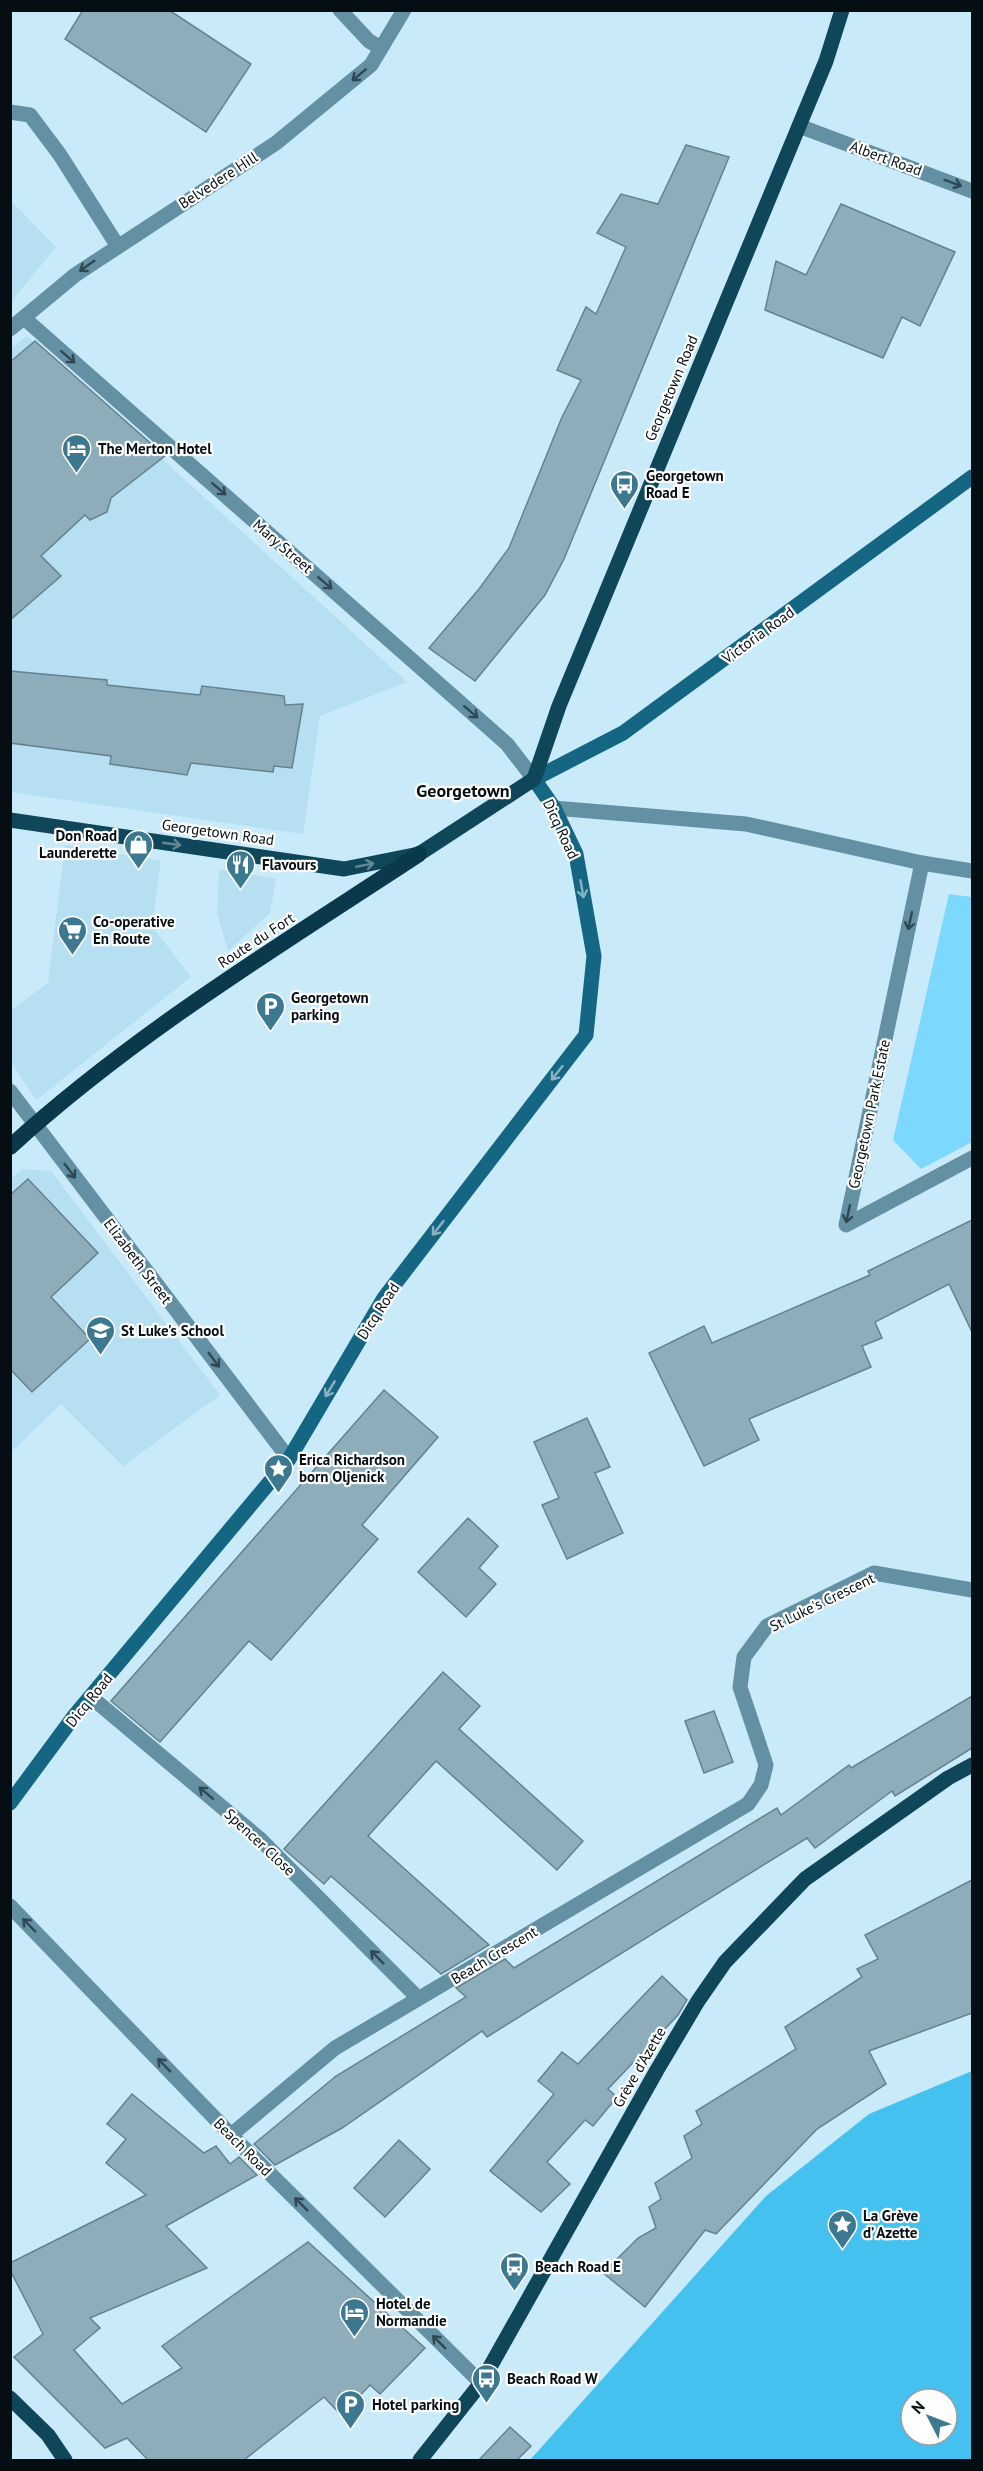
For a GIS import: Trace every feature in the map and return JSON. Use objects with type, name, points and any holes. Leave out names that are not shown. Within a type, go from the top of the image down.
[{"type":"highway","name":"Route du Fort","points":[[10,1147],[102,1068],[162,1024],[419,854]]},
{"type":"main road","name":"Georgetown Road","points":[[534,779],[559,706],[800,126],[826,61],[842,10]]},
{"type":"main road","name":"Victoria Road","points":[[534,779],[623,733],[972,477]]},
{"type":"main road","name":"Dicq Road","points":[[10,1803],[91,1697],[289,1459],[384,1298],[586,1035],[594,956],[576,854],[554,808],[534,779]]},
{"type":"main road","name":"Route du Fort","points":[[419,854],[534,779]]},
{"type":"main road","name":"Georgetown Road","points":[[10,820],[344,869],[419,854]]},
{"type":"main road","name":"Grève d'Azette","points":[[420,2460],[481,2383],[657,2070],[698,2001],[725,1962],[805,1879],[939,1784],[972,1765]]},
{"type":"main road","points":[[10,2398],[48,2435],[65,2460]]},
{"type":"street","points":[[340,10],[369,41],[381,48]]},
{"type":"street","name":"Belvedere Hill","points":[[10,329],[75,275],[117,245],[276,143],[372,64],[404,10]]},
{"type":"street","points":[[10,112],[30,115],[60,155],[117,245]]},
{"type":"street","name":"Albert Road","points":[[800,126],[972,191]]},
{"type":"street","name":"Mary Street","points":[[24,318],[507,744],[534,779]]},
{"type":"street","points":[[554,808],[746,824],[922,863],[972,871]]},
{"type":"street","name":"Georgetown Park Estate","points":[[922,863],[846,1225],[972,1158]]},
{"type":"street","name":"Elizabeth Street","points":[[10,1090],[289,1459]]},
{"type":"street","name":"St Luke's Crescent","points":[[761,1785],[766,1765],[740,1688],[744,1657],[767,1626],[874,1573],[972,1590]]},
{"type":"street","name":"Spencer Close","points":[[91,1697],[260,1839],[418,1998]]},
{"type":"street","name":"Beach Crescent","points":[[231,2135],[335,2048],[748,1804],[761,1785]]},
{"type":"street","name":"Beach Road","points":[[10,1906],[231,2135],[481,2383]]},
{"type":"shaded area","points":[[11,201],[56,247],[11,302]]},
{"type":"shaded area","points":[[27,336],[407,682],[320,716],[303,834],[11,792],[10,349]]},
{"type":"shaded area","points":[[65,845],[161,861],[152,926],[191,977],[36,1100],[11,1062],[11,1010],[48,983]]},
{"type":"shaded area","points":[[219,870],[276,879],[270,913],[228,951],[217,912]]},
{"type":"shaded area","points":[[949,894],[972,897],[972,1142],[921,1169],[893,1140]]},
{"type":"shaded area","name":"St Luke's School","points":[[22,1169],[51,1171],[220,1395],[123,1466],[61,1404],[11,1452],[10,1180]]},
{"type":"shaded area","name":"La Grève d’ Azette","points":[[972,2071],[972,2460],[530,2460],[766,2196],[869,2114]]},
{"type":"building","points":[[83,10],[169,10],[251,64],[206,132],[65,39]]},
{"type":"building","points":[[686,145],[729,157],[564,559],[545,595],[475,681],[429,648],[479,589],[509,548],[562,417],[581,380],[557,370],[586,307],[596,314],[626,247],[597,233],[621,194],[658,204]]},
{"type":"building","points":[[841,204],[955,252],[920,326],[902,317],[883,358],[765,310],[776,261],[806,275]]},
{"type":"building","name":"The Merton Hotel","points":[[35,341],[165,456],[111,498],[107,512],[90,520],[85,515],[41,556],[61,576],[10,620],[10,362]]},
{"type":"building","points":[[10,671],[107,680],[107,685],[200,695],[202,686],[284,696],[285,705],[303,704],[292,768],[274,766],[273,772],[191,763],[187,775],[110,764],[111,756],[10,743]]},
{"type":"building","points":[[28,1179],[98,1253],[51,1297],[90,1339],[32,1392],[10,1369],[10,1195]]},
{"type":"building","points":[[972,1220],[972,1332],[949,1284],[875,1322],[882,1338],[862,1346],[871,1367],[749,1419],[759,1440],[704,1466],[649,1353],[704,1326],[712,1343],[870,1275],[868,1271]]},
{"type":"building","points":[[384,1390],[438,1437],[362,1525],[378,1539],[271,1660],[249,1641],[160,1742],[111,1701]]},
{"type":"building","points":[[587,1418],[610,1467],[595,1473],[623,1533],[567,1559],[542,1505],[559,1498],[534,1442]]},
{"type":"building","points":[[468,1518],[498,1546],[479,1568],[496,1584],[466,1617],[418,1572]]},
{"type":"building","points":[[443,1672],[480,1706],[459,1729],[583,1841],[557,1870],[436,1761],[368,1836],[489,1945],[441,1974],[331,1876],[324,1884],[284,1849]]},
{"type":"building","points":[[972,1696],[972,1748],[895,1796],[892,1791],[815,1848],[807,1838],[487,2037],[482,2031],[342,2128],[275,2165],[254,2144],[336,2076],[466,1997],[456,1988],[505,1959],[514,1968],[777,1808],[781,1815],[849,1765],[851,1768]]},
{"type":"building","points":[[714,1711],[733,1762],[704,1773],[685,1721]]},
{"type":"building","points":[[972,1880],[972,2013],[869,2051],[886,2084],[817,2129],[716,2234],[705,2230],[645,2307],[603,2273],[638,2238],[656,2228],[649,2207],[661,2199],[655,2183],[692,2158],[684,2136],[702,2124],[696,2111],[796,2049],[785,2027],[862,1977],[857,1969],[878,1959],[865,1935]]},
{"type":"building","points":[[662,1976],[687,2000],[678,2015],[608,2089],[617,2097],[593,2126],[585,2120],[547,2162],[570,2184],[541,2212],[490,2171],[554,2094],[538,2081],[562,2052],[578,2064]]},
{"type":"building","name":"Hotel de Normandie","points":[[132,2094],[204,2153],[216,2146],[230,2164],[239,2157],[257,2175],[166,2226],[207,2268],[90,2318],[100,2328],[74,2350],[122,2404],[182,2368],[162,2346],[308,2242],[425,2348],[380,2394],[370,2385],[341,2415],[324,2397],[244,2460],[148,2460],[127,2438],[105,2448],[14,2357],[43,2334],[10,2270],[10,2263],[146,2195],[106,2163],[126,2139],[107,2124]]},
{"type":"building","points":[[399,2140],[430,2169],[385,2217],[354,2188]]},
{"type":"building","points":[[510,2427],[531,2446],[517,2460],[479,2460]]},
{"type":"place","name":"The Merton Hotel","points":[[77,474]]},
{"type":"place","name":"Georgetown Road E","points":[[625,510]]},
{"type":"place","name":"Don Road Launderette","points":[[138,870]]},
{"type":"place","name":"Flavours","points":[[241,890]]},
{"type":"place","name":"Co-operative En Route","points":[[72,956]]},
{"type":"place","name":"Georgetown parking","points":[[270,1032]]},
{"type":"place","name":"St Luke's School","points":[[100,1356]]},
{"type":"place","name":"Erica Richardson born Oljenick","points":[[278,1494]]},
{"type":"place","name":"La Grève d’ Azette","points":[[842,2250]]},
{"type":"place","name":"Beach Road E","points":[[514,2292]]},
{"type":"place","name":"Hotel de Normandie","points":[[355,2338]]},
{"type":"place","name":"Beach Road W","points":[[486,2404]]},
{"type":"place","name":"Hotel parking","points":[[351,2430]]},
{"type":"district","name":"Georgetown","points":[[463,790]]}]
